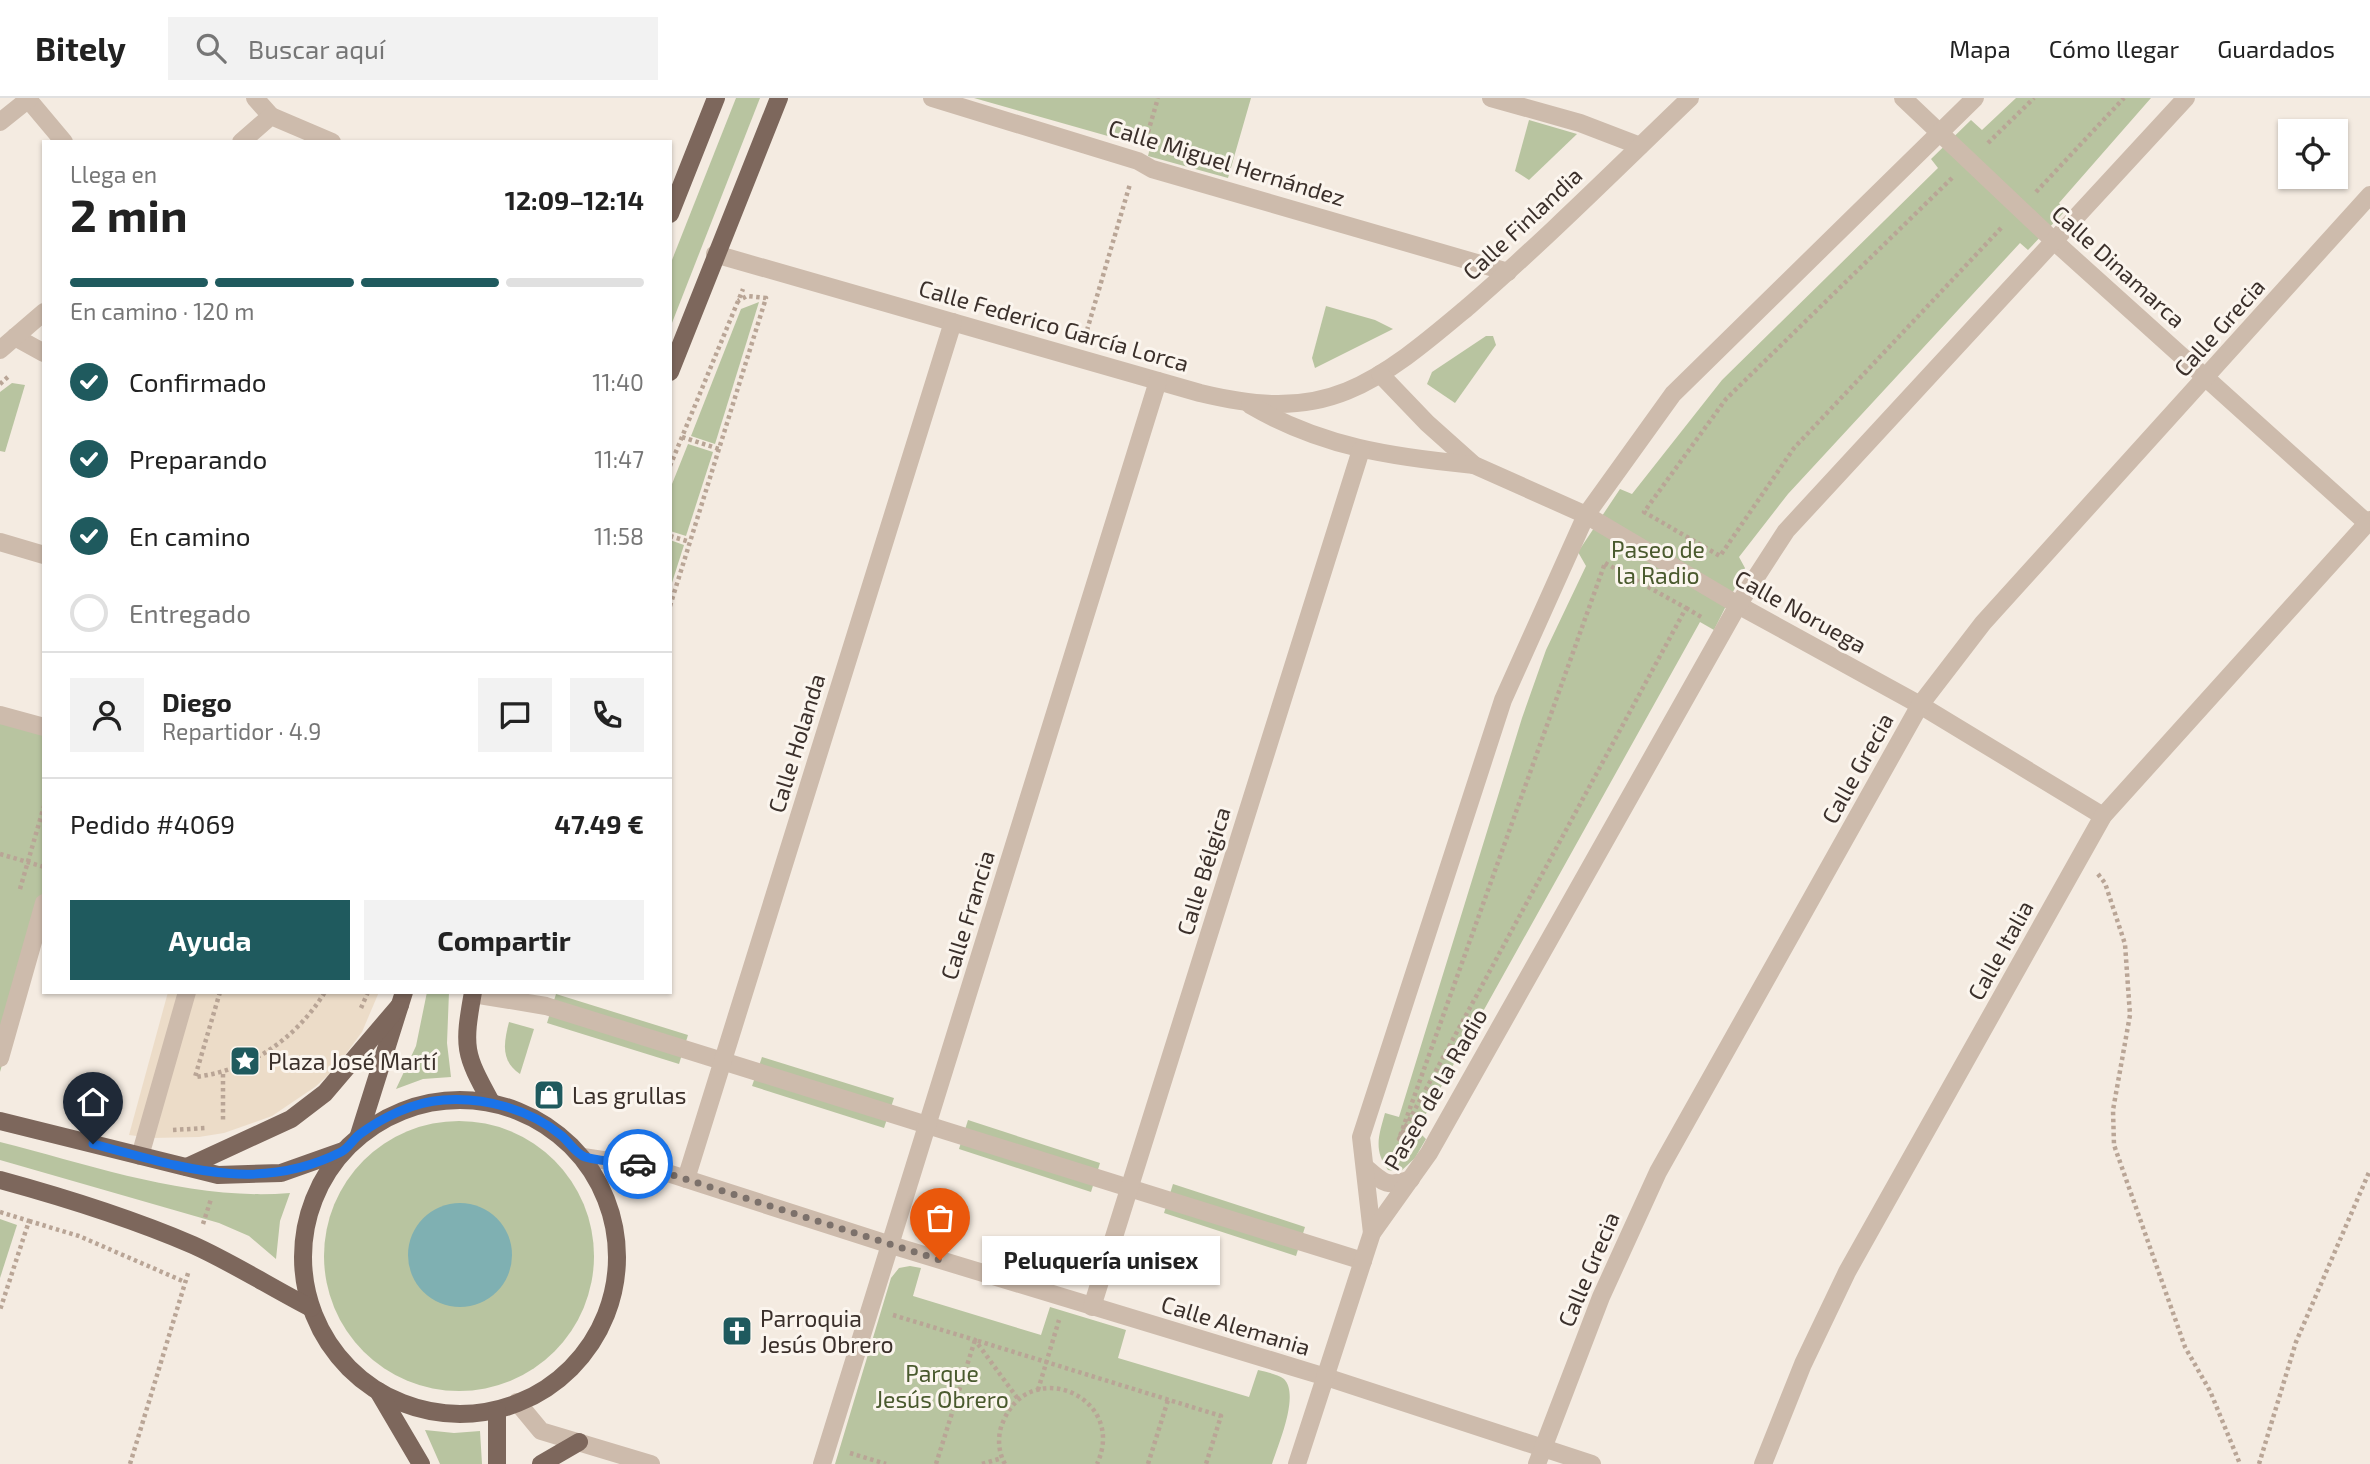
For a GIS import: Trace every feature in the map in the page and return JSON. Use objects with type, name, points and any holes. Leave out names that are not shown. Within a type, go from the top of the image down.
[{"type":"main road","points":[[672,209],[716,98]]},
{"type":"main road","points":[[672,367],[779,98]]},
{"type":"main road","points":[[473,994],[465,1038],[471,1066],[491,1102]]},
{"type":"main road","points":[[359,1135],[402,999]]},
{"type":"main road","points":[[187,1167],[291,1119],[325,1093],[402,999]]},
{"type":"main road","points":[[444,1100],[491,1102],[540,1121],[562,1136],[583,1157],[603,1190],[615,1227],[616,1282],[598,1333],[566,1373],[536,1395],[497,1410],[467,1414],[416,1409],[378,1391],[355,1375],[332,1348],[311,1308],[303,1263],[303,1237],[313,1203],[327,1172],[359,1135],[392,1115],[423,1103],[444,1100]]},
{"type":"main road","points":[[0,1121],[218,1175],[281,1173],[343,1152]]},
{"type":"main road","points":[[0,1180],[91,1206],[196,1247],[311,1308]]},
{"type":"main road","points":[[378,1391],[421,1464]]},
{"type":"main road","points":[[497,1410],[497,1464]]},
{"type":"main road","points":[[541,1464],[579,1442]]},
{"type":"street","points":[[0,122],[28,98],[62,140]]},
{"type":"street","points":[[255,98],[271,116],[326,140]]},
{"type":"street","name":"Calle Miguel Hernández","points":[[932,98],[1138,160],[1152,169],[1508,272]]},
{"type":"street","points":[[1491,98],[1580,123],[1640,146]]},
{"type":"street","name":"Calle Finlandia","points":[[1380,373],[1439,331],[1508,272],[1690,98]]},
{"type":"street","name":"Calle Dinamarca","points":[[1903,98],[2055,242],[2369,522]]},
{"type":"street","name":"Paseo de la Radio","points":[[1372,1233],[1361,1137],[1365,1123],[1503,700],[1586,515],[1673,394],[1975,98]]},
{"type":"street","name":"Paseo de la Radio","points":[[1297,1464],[1372,1233],[1429,1153],[1738,605],[1786,531],[2186,98]]},
{"type":"street","points":[[243,140],[271,116]]},
{"type":"street","name":"Calle Grecia","points":[[1539,1456],[1601,1297],[1658,1172],[1920,705],[1983,623],[2370,195]]},
{"type":"street","name":"Calle Federico García Lorca","points":[[715,254],[1158,381],[1246,403],[1303,403],[1347,391],[1380,373]]},
{"type":"street","points":[[0,350],[42,314]]},
{"type":"street","name":"Calle Holanda","points":[[686,1179],[953,322]]},
{"type":"street","points":[[15,337],[42,352]]},
{"type":"street","name":"Calle Noruega","points":[[1380,373],[1427,423],[1474,465],[1586,515],[1738,605],[1920,705],[2103,816]]},
{"type":"street","name":"Calle Francia","points":[[822,1464],[1158,381]]},
{"type":"street","points":[[1246,403],[1283,424],[1361,450],[1474,465]]},
{"type":"street","name":"Calle Bélgica","points":[[1092,1307],[1361,450]]},
{"type":"street","name":"Calle Italia","points":[[1763,1464],[1803,1364],[1847,1272],[2103,816],[2369,522]]},
{"type":"street","points":[[0,542],[42,554]]},
{"type":"street","points":[[0,715],[42,726]]},
{"type":"street","points":[[0,1058],[42,910]]},
{"type":"street","points":[[139,1156],[186,994]]},
{"type":"street","points":[[479,994],[546,1006],[1363,1261]]},
{"type":"street","name":"Calle Alemania","points":[[583,1157],[641,1165],[891,1245],[1326,1377],[1539,1456],[1592,1464]]},
{"type":"street","points":[[1365,1167],[1381,1181],[1394,1185],[1411,1179]]},
{"type":"street","points":[[517,1402],[541,1431],[651,1464]]},
{"type":"path","points":[[1146,140],[1158,98]]},
{"type":"path","points":[[2034,98],[1727,398],[1644,512],[1720,556],[1794,448],[2124,98]]},
{"type":"path","points":[[1079,358],[1132,178]]},
{"type":"path","points":[[672,461],[752,265]]},
{"type":"path","points":[[672,600],[766,298],[747,296],[738,301]]},
{"type":"path","points":[[682,437],[719,449]]},
{"type":"path","points":[[672,537],[690,542]]},
{"type":"path","points":[[1605,563],[1686,608],[1399,1139],[1446,1008],[1605,563]]},
{"type":"path","points":[[17,899],[42,813]]},
{"type":"path","points":[[0,854],[42,866]]},
{"type":"path","points":[[2081,855],[2105,883],[2124,944],[2130,1015],[2113,1110],[2113,1145],[2185,1347],[2210,1391],[2240,1464]]},
{"type":"path","points":[[219,994],[195,1077],[223,1074],[260,1058],[314,1009],[324,994]]},
{"type":"path","points":[[359,1014],[367,994]]},
{"type":"path","points":[[223,1074],[223,1124]]},
{"type":"path","points":[[148,1127],[176,1130],[234,1121],[226,1149]]},
{"type":"path","points":[[1365,1123],[1429,1153]]},
{"type":"path","points":[[2259,1464],[2296,1342],[2370,1170]]},
{"type":"path","points":[[131,1464],[218,1175]]},
{"type":"path","points":[[0,1212],[79,1236],[185,1282]]},
{"type":"path","points":[[0,1310],[29,1221]]},
{"type":"path","points":[[1038,1390],[1066,1299]]},
{"type":"path","points":[[892,1315],[1221,1416],[1206,1464]]},
{"type":"path","points":[[975,1340],[1018,1399]]},
{"type":"path","points":[[936,1464],[975,1340]]},
{"type":"path","points":[[1005,1464],[999,1442],[1007,1411],[1018,1399],[1038,1390],[1067,1390],[1083,1398],[1095,1411],[1102,1427],[1103,1445],[1097,1464]]},
{"type":"path","points":[[1148,1464],[1168,1400]]},
{"type":"path","points":[[848,1452],[886,1464]]},
{"type":"path","points":[[982,1464],[1002,1458]]},
{"type":"green space","points":[[736,98],[760,98],[672,323],[672,260]]},
{"type":"green space","points":[[974,98],[1251,98],[1228,178],[1148,156],[1150,148]]},
{"type":"green space","name":"Paseo de la Radio","points":[[2016,98],[2151,98],[2059,203],[2065,211],[2028,250],[2020,243],[1788,494],[1739,557],[1745,568],[1714,630],[1700,622],[1417,1130],[1426,1139],[1415,1158],[1400,1172],[1388,1170],[1379,1149],[1379,1135],[1385,1113],[1399,1117],[1522,718],[1546,650],[1586,566],[1578,552],[1620,489],[1632,494],[1722,380],[1938,168],[1931,159],[1971,120],[1982,130]]},
{"type":"green space","points":[[1529,120],[1577,134],[1529,180],[1515,171]]},
{"type":"green space","points":[[759,302],[715,444],[691,436],[741,309]]},
{"type":"green space","points":[[1326,306],[1375,320],[1393,329],[1315,368],[1312,358]]},
{"type":"green space","points":[[1486,336],[1493,336],[1496,345],[1455,403],[1427,384],[1432,372]]},
{"type":"green space","points":[[12,383],[25,385],[5,452],[0,451],[0,392]]},
{"type":"green space","points":[[688,444],[713,452],[686,536],[672,532],[672,484]]},
{"type":"green space","points":[[672,541],[684,545],[672,583]]},
{"type":"green space","points":[[0,708],[42,720],[42,926],[0,1072]]},
{"type":"green space","points":[[427,994],[449,994],[447,1043],[451,1077],[423,1079],[396,1089],[416,1046]]},
{"type":"green space","points":[[556,994],[688,1035],[679,1064],[547,1023]]},
{"type":"green space","points":[[509,1022],[534,1029],[520,1074],[506,1057],[505,1044]]},
{"type":"green space","points":[[762,1057],[894,1098],[884,1128],[752,1086]]},
{"type":"green space","points":[[968,1120],[1100,1163],[1091,1192],[959,1149]]},
{"type":"green space","points":[[472,1121],[511,1131],[555,1160],[584,1204],[592,1230],[592,1282],[584,1308],[555,1352],[511,1381],[472,1391],[446,1391],[407,1381],[395,1375],[373,1361],[354,1342],[334,1308],[326,1282],[324,1243],[334,1204],[340,1192],[354,1170],[373,1151],[407,1131],[433,1123]]},
{"type":"green space","points":[[0,1142],[107,1171],[180,1187],[216,1192],[290,1193],[280,1221],[276,1259],[249,1236],[219,1223],[0,1160]]},
{"type":"green space","points":[[1173,1184],[1305,1227],[1296,1256],[1164,1213]]},
{"type":"green space","points":[[0,1219],[17,1225],[0,1278]]},
{"type":"green space","name":"Parque Jesús Obrero","points":[[899,1268],[921,1268],[913,1296],[1041,1335],[1050,1307],[1126,1330],[1118,1358],[1249,1397],[1258,1370],[1281,1377],[1288,1386],[1289,1408],[1272,1464],[835,1464],[891,1278]]},
{"type":"green space","points":[[425,1430],[454,1433],[480,1431],[482,1464],[440,1464]]},
{"type":"shaded area","name":"Plaza José Martí","points":[[167,994],[378,994],[362,1032],[334,1070],[315,1087],[272,1116],[224,1133],[199,1137],[152,1138],[129,1135]]},
{"type":"water","points":[[460,1203],[480,1207],[503,1226],[508,1235],[512,1255],[508,1275],[489,1298],[480,1303],[460,1307],[440,1303],[417,1284],[412,1275],[408,1255],[412,1235],[431,1212],[440,1207]]},
{"type":"way so far","points":[[638,1164],[940,1260]]},
{"type":"place","name":"Plaza José Martí","points":[[245,1061]]},
{"type":"place","name":"Las grullas","points":[[549,1095]]},
{"type":"place","name":"Peluquería unisex","points":[[940,1260]]},
{"type":"place","name":"Parroquia Jesús Obrero","points":[[737,1331]]},
{"type":"route","points":[[93,1144],[218,1175],[281,1173],[343,1152],[359,1135],[392,1115],[423,1103],[444,1100],[491,1102],[540,1121],[562,1136],[583,1157],[638,1164]]}]
